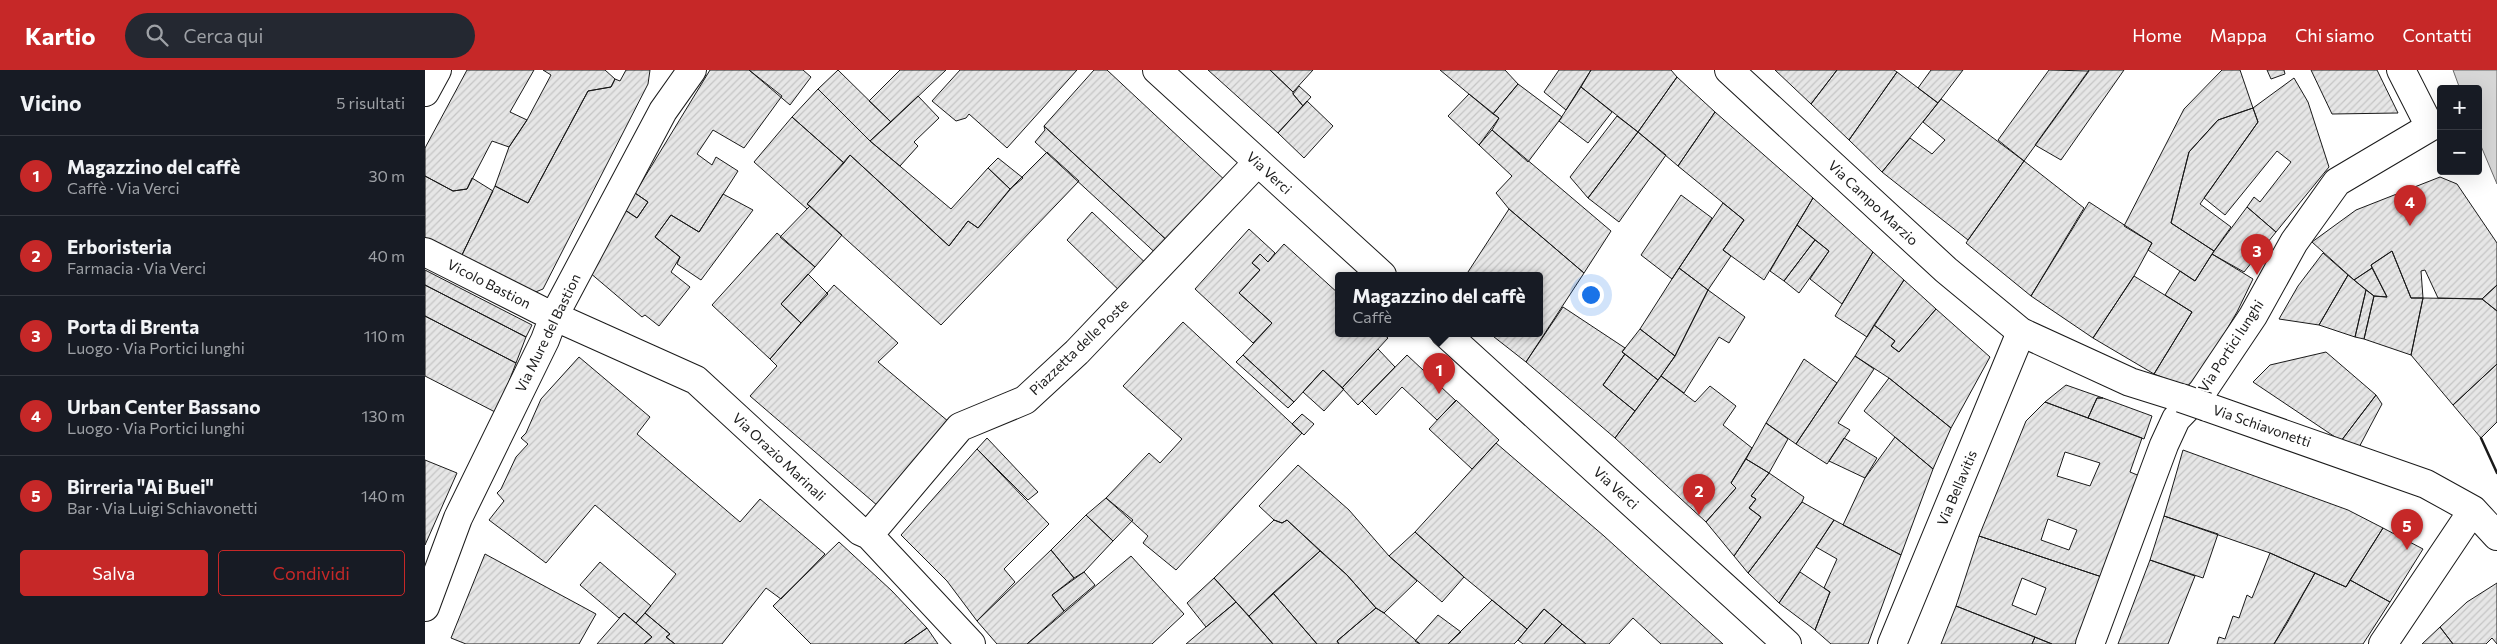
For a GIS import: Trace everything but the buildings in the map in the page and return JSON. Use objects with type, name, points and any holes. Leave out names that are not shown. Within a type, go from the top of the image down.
[{"type":"street","points":[[425,92],[437,70]]},
{"type":"street","name":"Via Mure del Bastion","points":[[425,607],[458,518],[545,340],[554,316],[663,111],[692,70]]},
{"type":"street","name":"Via Verci","points":[[1157,70],[1379,272]]},
{"type":"street","name":"Via Campo Marzio","points":[[1729,70],[1946,270],[2021,332]]},
{"type":"street","name":"Via Portici lunghi","points":[[2090,644],[2164,445],[2176,419],[2202,392],[2253,316],[2294,242],[2337,182],[2430,126],[2401,70]]},
{"type":"street","name":"Piazzetta delle Poste","points":[[869,535],[960,427],[1025,400],[1077,352],[1258,162]]},
{"type":"street","name":"Vicolo Bastion","points":[[425,252],[554,316]]},
{"type":"street","name":"Via Orazio Marinali","points":[[554,316],[696,380],[861,531],[869,535],[971,644]]},
{"type":"street","name":"Via Schiavonetti","points":[[2021,332],[2130,382],[2426,484],[2473,510],[2497,536]]},
{"type":"street","name":"Via Bellavitis","points":[[1891,644],[2021,332]]},
{"type":"street","name":"Via Verci","points":[[1449,337],[1787,644]]},
{"type":"street","points":[[2383,644],[2473,510]]},
{"type":"shaded area","points":[[2453,70],[2497,70],[2497,184],[2482,148],[2482,85],[2459,85]]},
{"type":"wall","points":[[2481,438],[2497,473]]},
{"type":"place","name":"Urban Center Bassano","points":[[2410,226]]},
{"type":"place","name":"Porta di Brenta","points":[[2257,275]]},
{"type":"place","name":"Magazzino del caffè","points":[[1439,394]]},
{"type":"place","name":"Erboristeria","points":[[1699,515]]},
{"type":"place","name":"Birreria \"Ai Buei\"","points":[[2407,550]]}]
